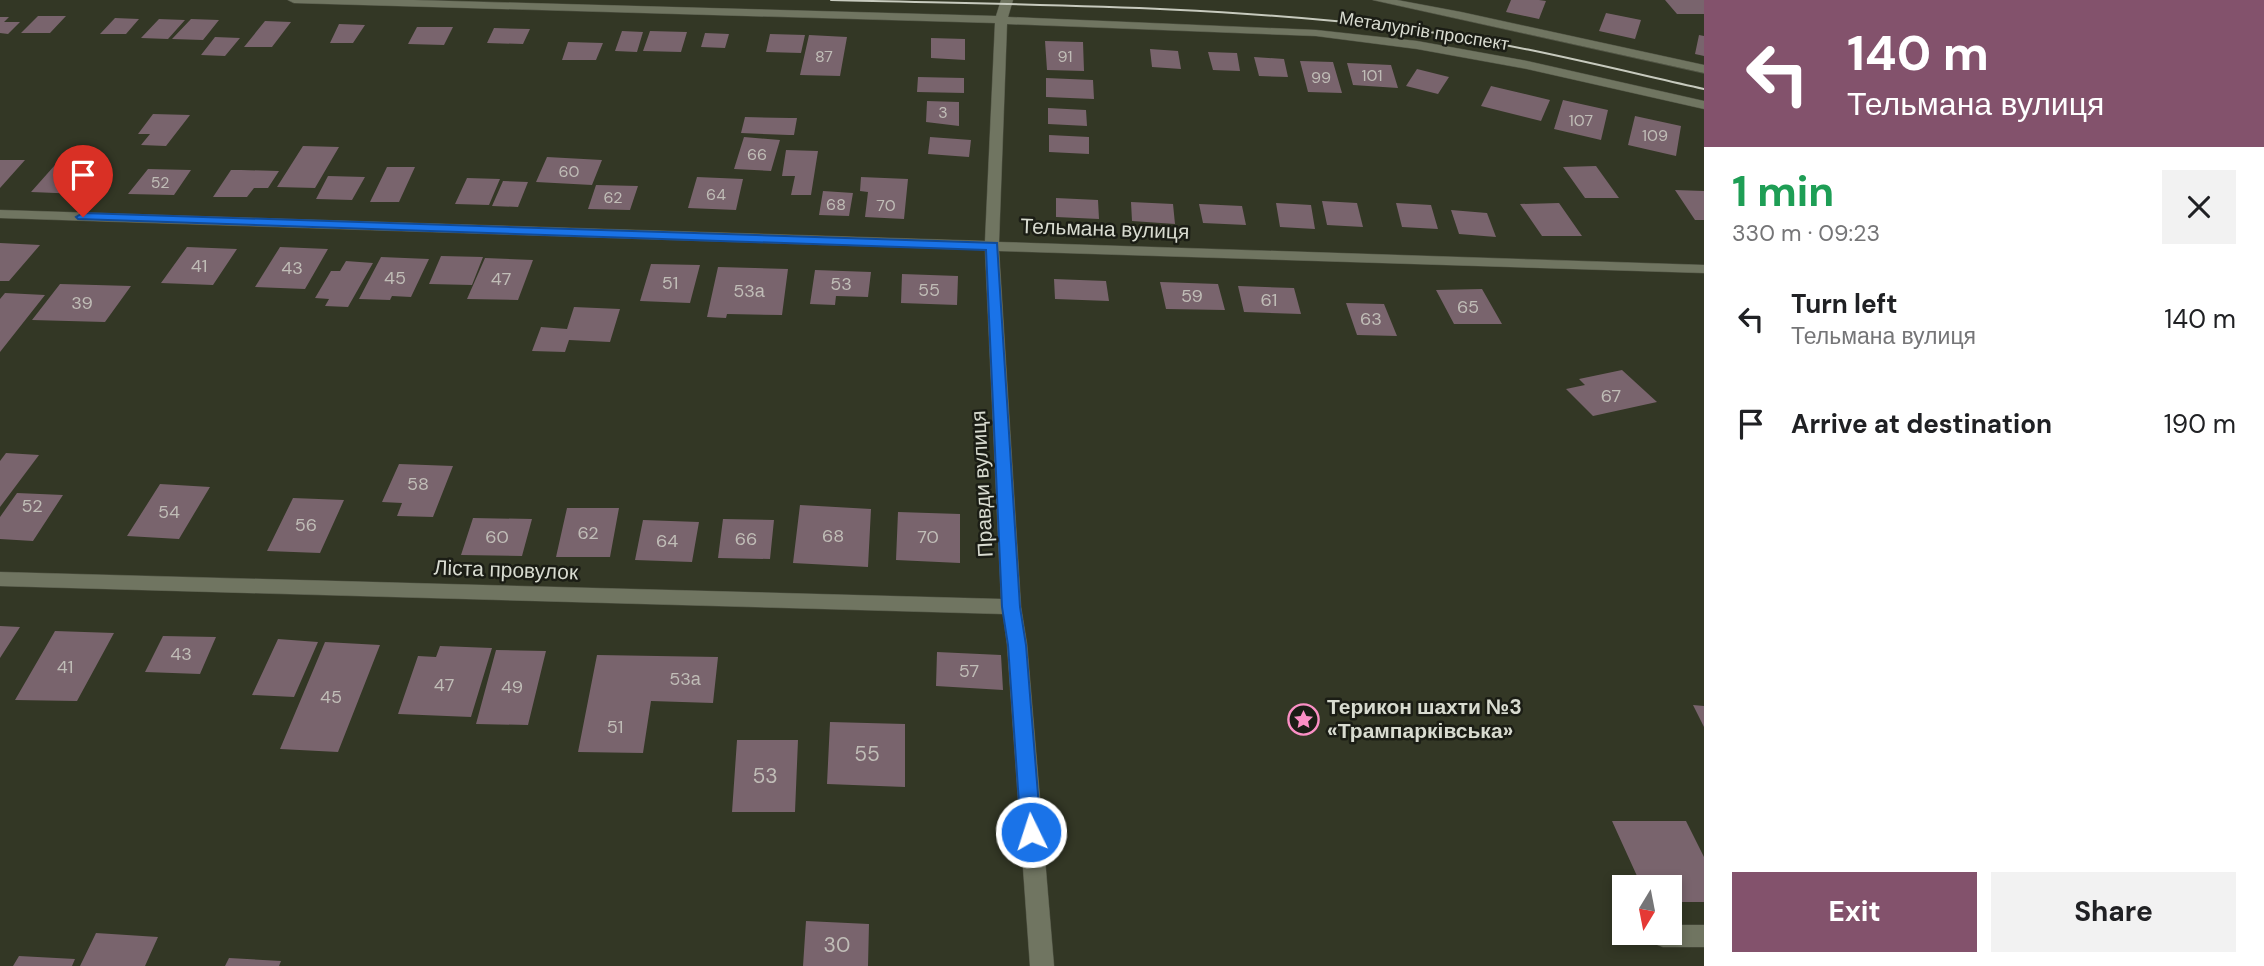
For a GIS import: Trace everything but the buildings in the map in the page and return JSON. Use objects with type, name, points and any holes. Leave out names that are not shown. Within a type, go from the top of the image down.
[{"type":"street","name":"Металургів проспект","points":[[294,0],[1001,20],[1316,33],[1418,45],[1527,65],[1704,105]]},
{"type":"street","name":"Правди вулиця","points":[[1007,0],[1001,20],[992,246],[1011,607],[1017,645],[1042,966]]},
{"type":"street","points":[[1379,0],[1475,18],[1704,69]]},
{"type":"street","name":"Тельмана вулиця","points":[[0,214],[1704,269]]},
{"type":"street","name":"Ліста провулок","points":[[0,579],[1011,607]]},
{"type":"street","points":[[1682,936],[1704,936]]},
{"type":"tram line","points":[[831,0],[1120,7],[1336,21],[1483,41],[1704,89]]},
{"type":"place","name":"Терикон шахти №3 «Трампарківська»","points":[[1304,719]]},
{"type":"route","points":[[83,217],[992,246],[1011,607],[1017,645],[1031,832]]}]
